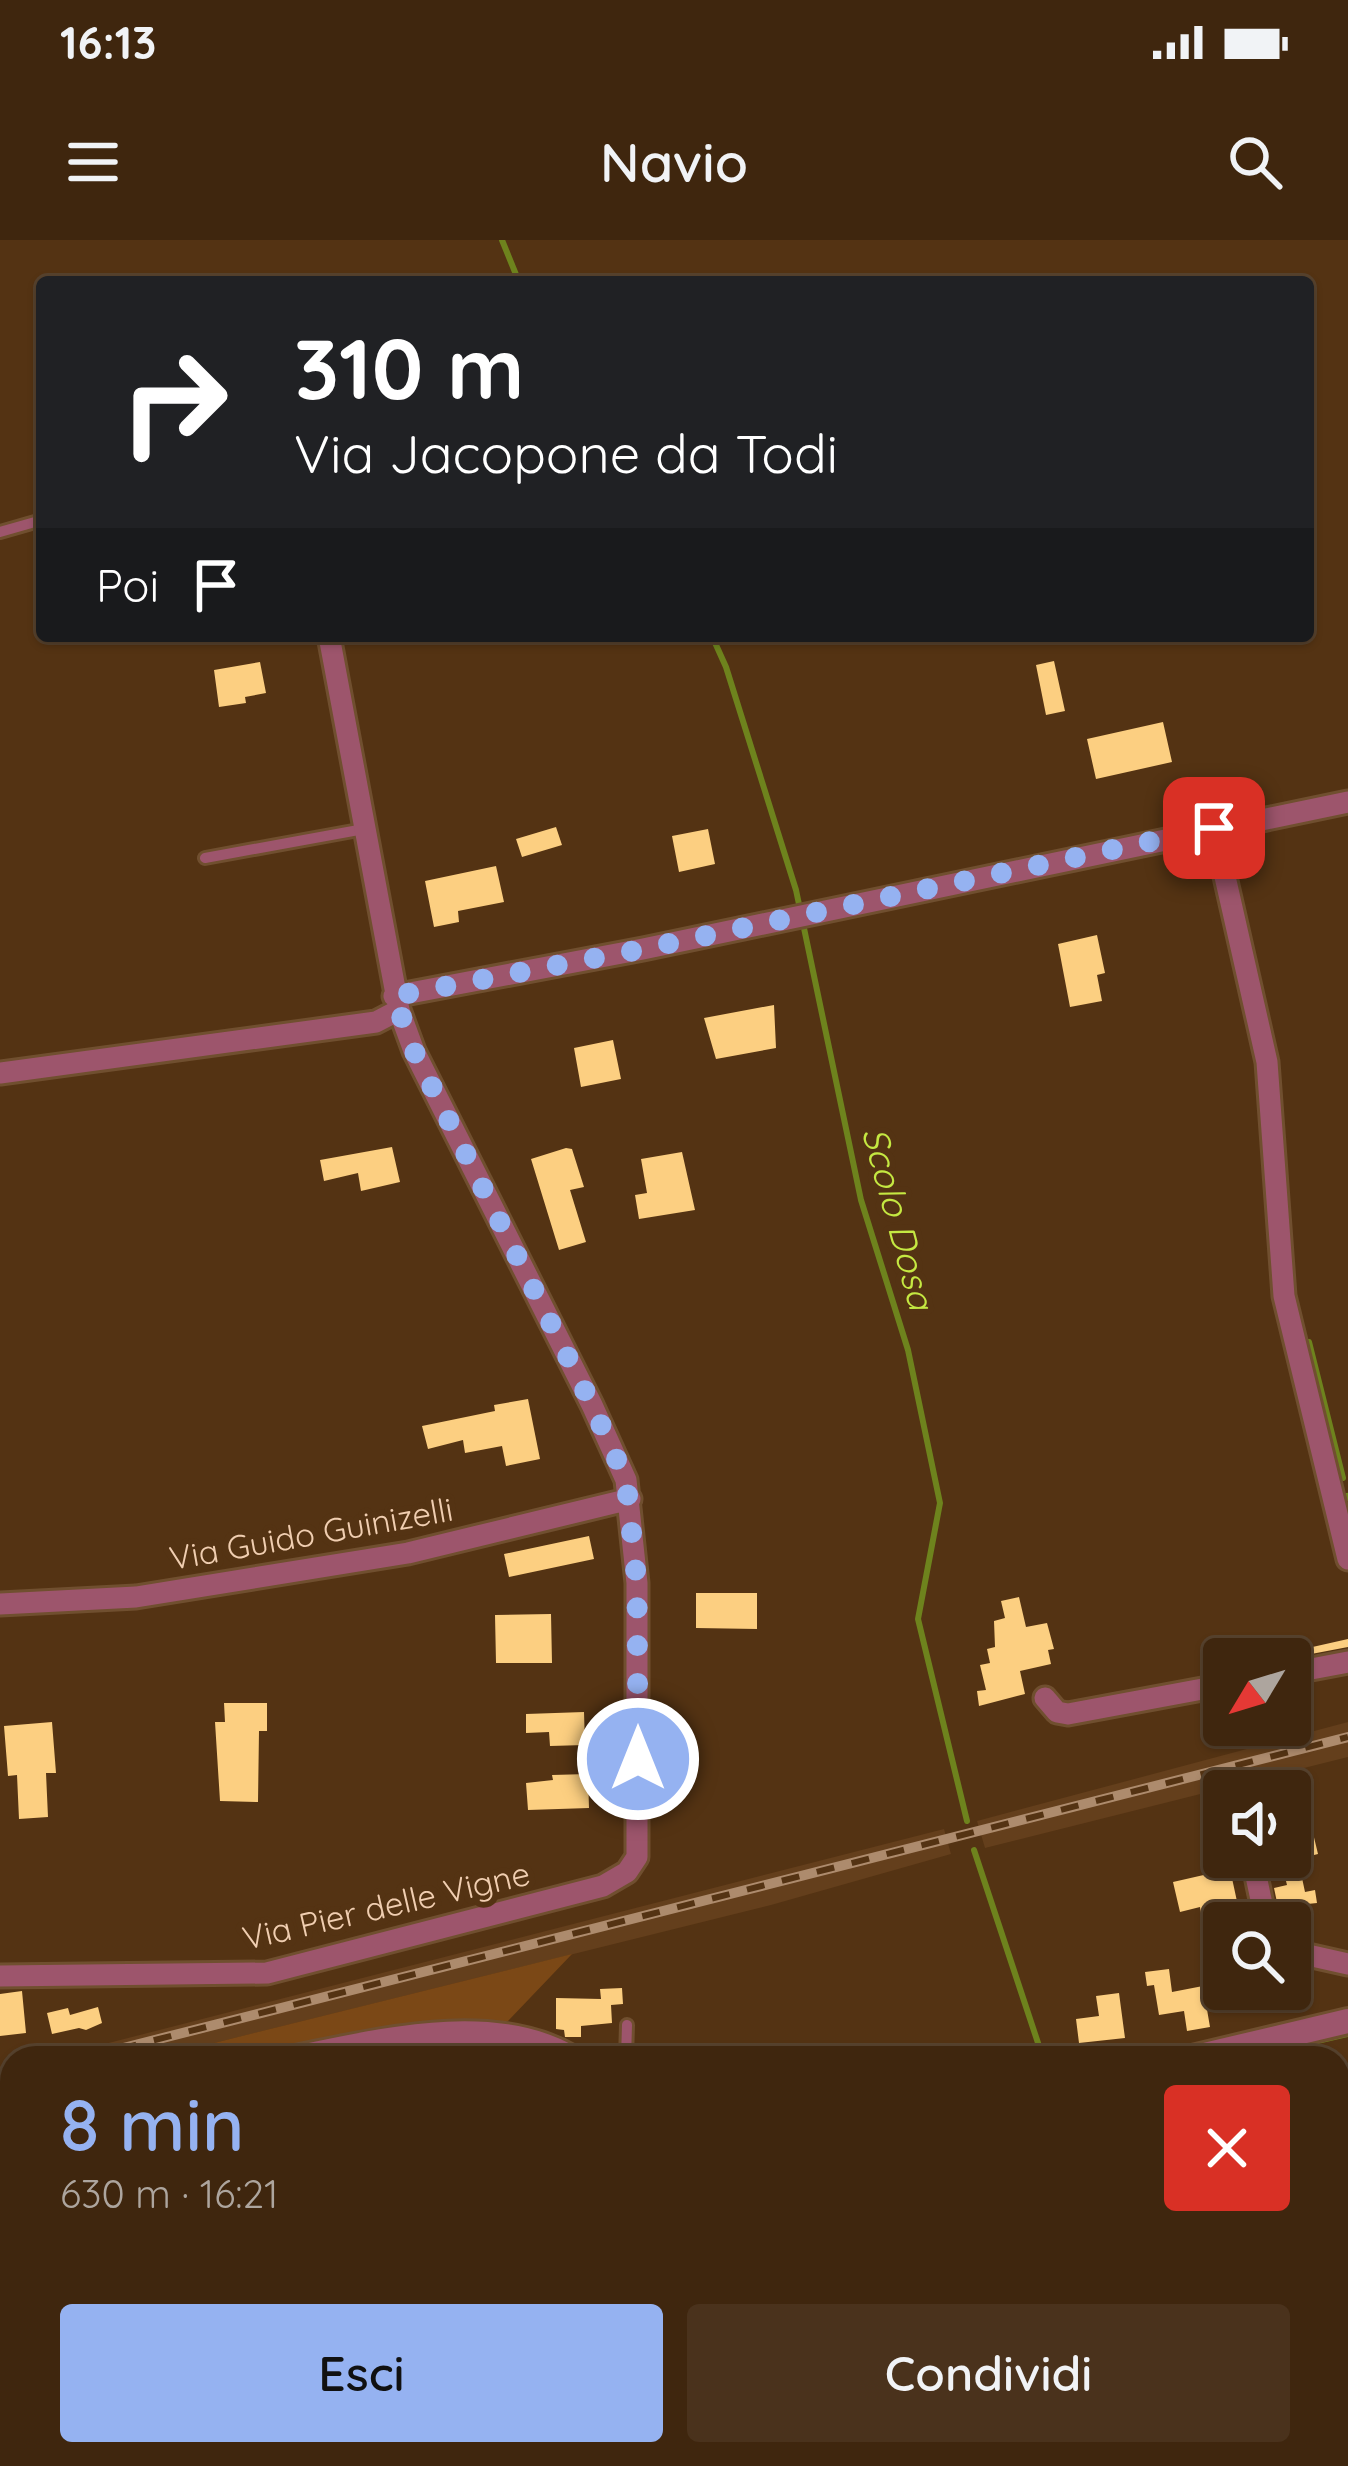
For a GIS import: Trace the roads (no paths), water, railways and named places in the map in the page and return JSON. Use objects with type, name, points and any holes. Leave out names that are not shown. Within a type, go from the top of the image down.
[{"type":"street","points":[[330,642],[397,1003],[414,1051],[620,1462],[630,1499]]},
{"type":"street","points":[[0,1073],[376,1022],[397,1003],[1348,802]]},
{"type":"street","points":[[1214,828],[1267,1062],[1284,1296],[1348,1559]]},
{"type":"street","name":"Via Guido Guinizelli","points":[[0,1604],[136,1597],[408,1553],[630,1499]]},
{"type":"street","name":"Via Pier delle Vigne","points":[[0,1976],[267,1973],[603,1886],[633,1864],[638,1846],[637,1583],[630,1499]]},
{"type":"street","points":[[1311,1668],[1348,1662]]},
{"type":"street","points":[[1046,1698],[1057,1712],[1068,1714],[1203,1688]]},
{"type":"street","points":[[1311,1956],[1348,1964]]},
{"type":"street","points":[[1241,2046],[1348,2020]]},
{"type":"street","points":[[380,2046],[472,2033],[525,2037],[545,2046]]},
{"type":"lane","points":[[0,532],[36,522]]},
{"type":"lane","points":[[205,858],[364,829]]},
{"type":"lane","points":[[626,2046],[627,2025]]},
{"type":"waterway","name":"Scolo Dosa","points":[[502,240],[517,276]]},
{"type":"waterway","name":"Scolo Dosa","points":[[715,642],[796,890],[861,1200],[908,1350],[940,1503],[918,1619],[967,1821]]},
{"type":"waterway","points":[[1309,1342],[1343,1478]]},
{"type":"waterway","name":"Scolo Dosa","points":[[974,1850],[1039,2046]]},
{"type":"waterway","points":[[1304,2044],[1348,2034]]},
{"type":"railway","points":[[131,2046],[1348,1737]]}]
